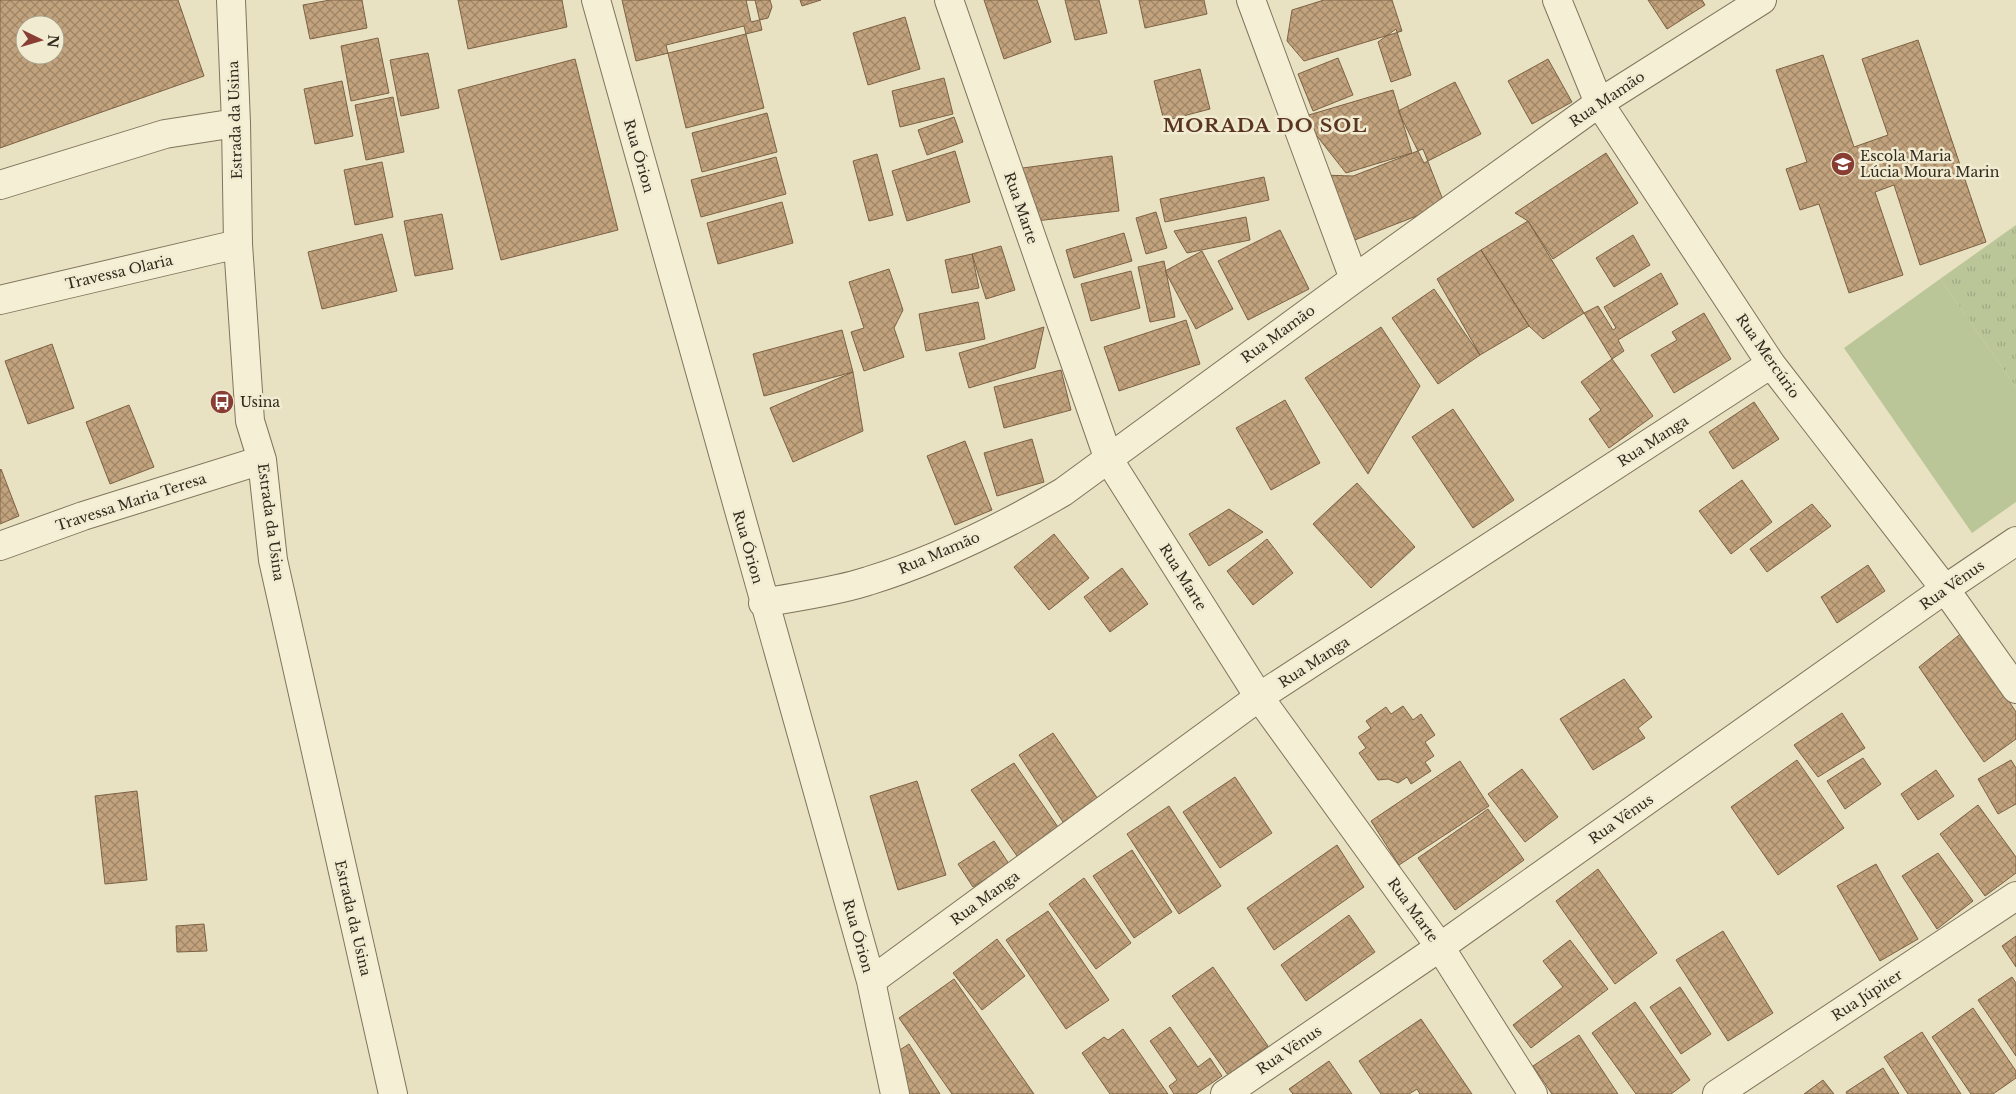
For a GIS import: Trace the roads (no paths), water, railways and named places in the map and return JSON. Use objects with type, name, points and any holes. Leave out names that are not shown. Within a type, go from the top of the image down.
[{"type":"street","name":"Estrada da Usina","points":[[232,0],[238,244],[250,421],[262,460],[273,560],[393,1094]]},
{"type":"street","name":"Rua Órion","points":[[596,0],[763,603],[871,981],[895,1094]]},
{"type":"street","name":"Rua Marte","points":[[949,0],[1108,460],[1259,698],[1440,947],[1533,1094]]},
{"type":"street","points":[[1251,0],[1354,278]]},
{"type":"street","name":"Rua Mercúrio","points":[[1557,0],[1599,103],[1771,364],[1945,589],[2016,689]]},
{"type":"street","name":"Rua Mamão","points":[[763,603],[867,582],[938,556],[1014,521],[1063,492],[1354,278],[1599,103],[1762,0]]},
{"type":"street","points":[[0,185],[164,134],[236,123]]},
{"type":"street","name":"Travessa Olaria","points":[[0,300],[238,244]]},
{"type":"street","name":"Rua Manga","points":[[871,981],[1259,698],[1771,364]]},
{"type":"street","name":"Travessa Maria Teresa","points":[[0,546],[83,516],[262,460]]},
{"type":"street","name":"Rua Vênus","points":[[1225,1094],[1440,947],[1945,589],[2016,541]]},
{"type":"street","name":"Rua Júpiter","points":[[1717,1094],[2016,896]]},
{"type":"place","name":"Escola Maria Lúcia Moura Marin","points":[[1843,164]]},
{"type":"place","name":"Usina","points":[[222,402]]},
{"type":"district","name":"MORADA DO SOL","points":[[1265,125]]}]
